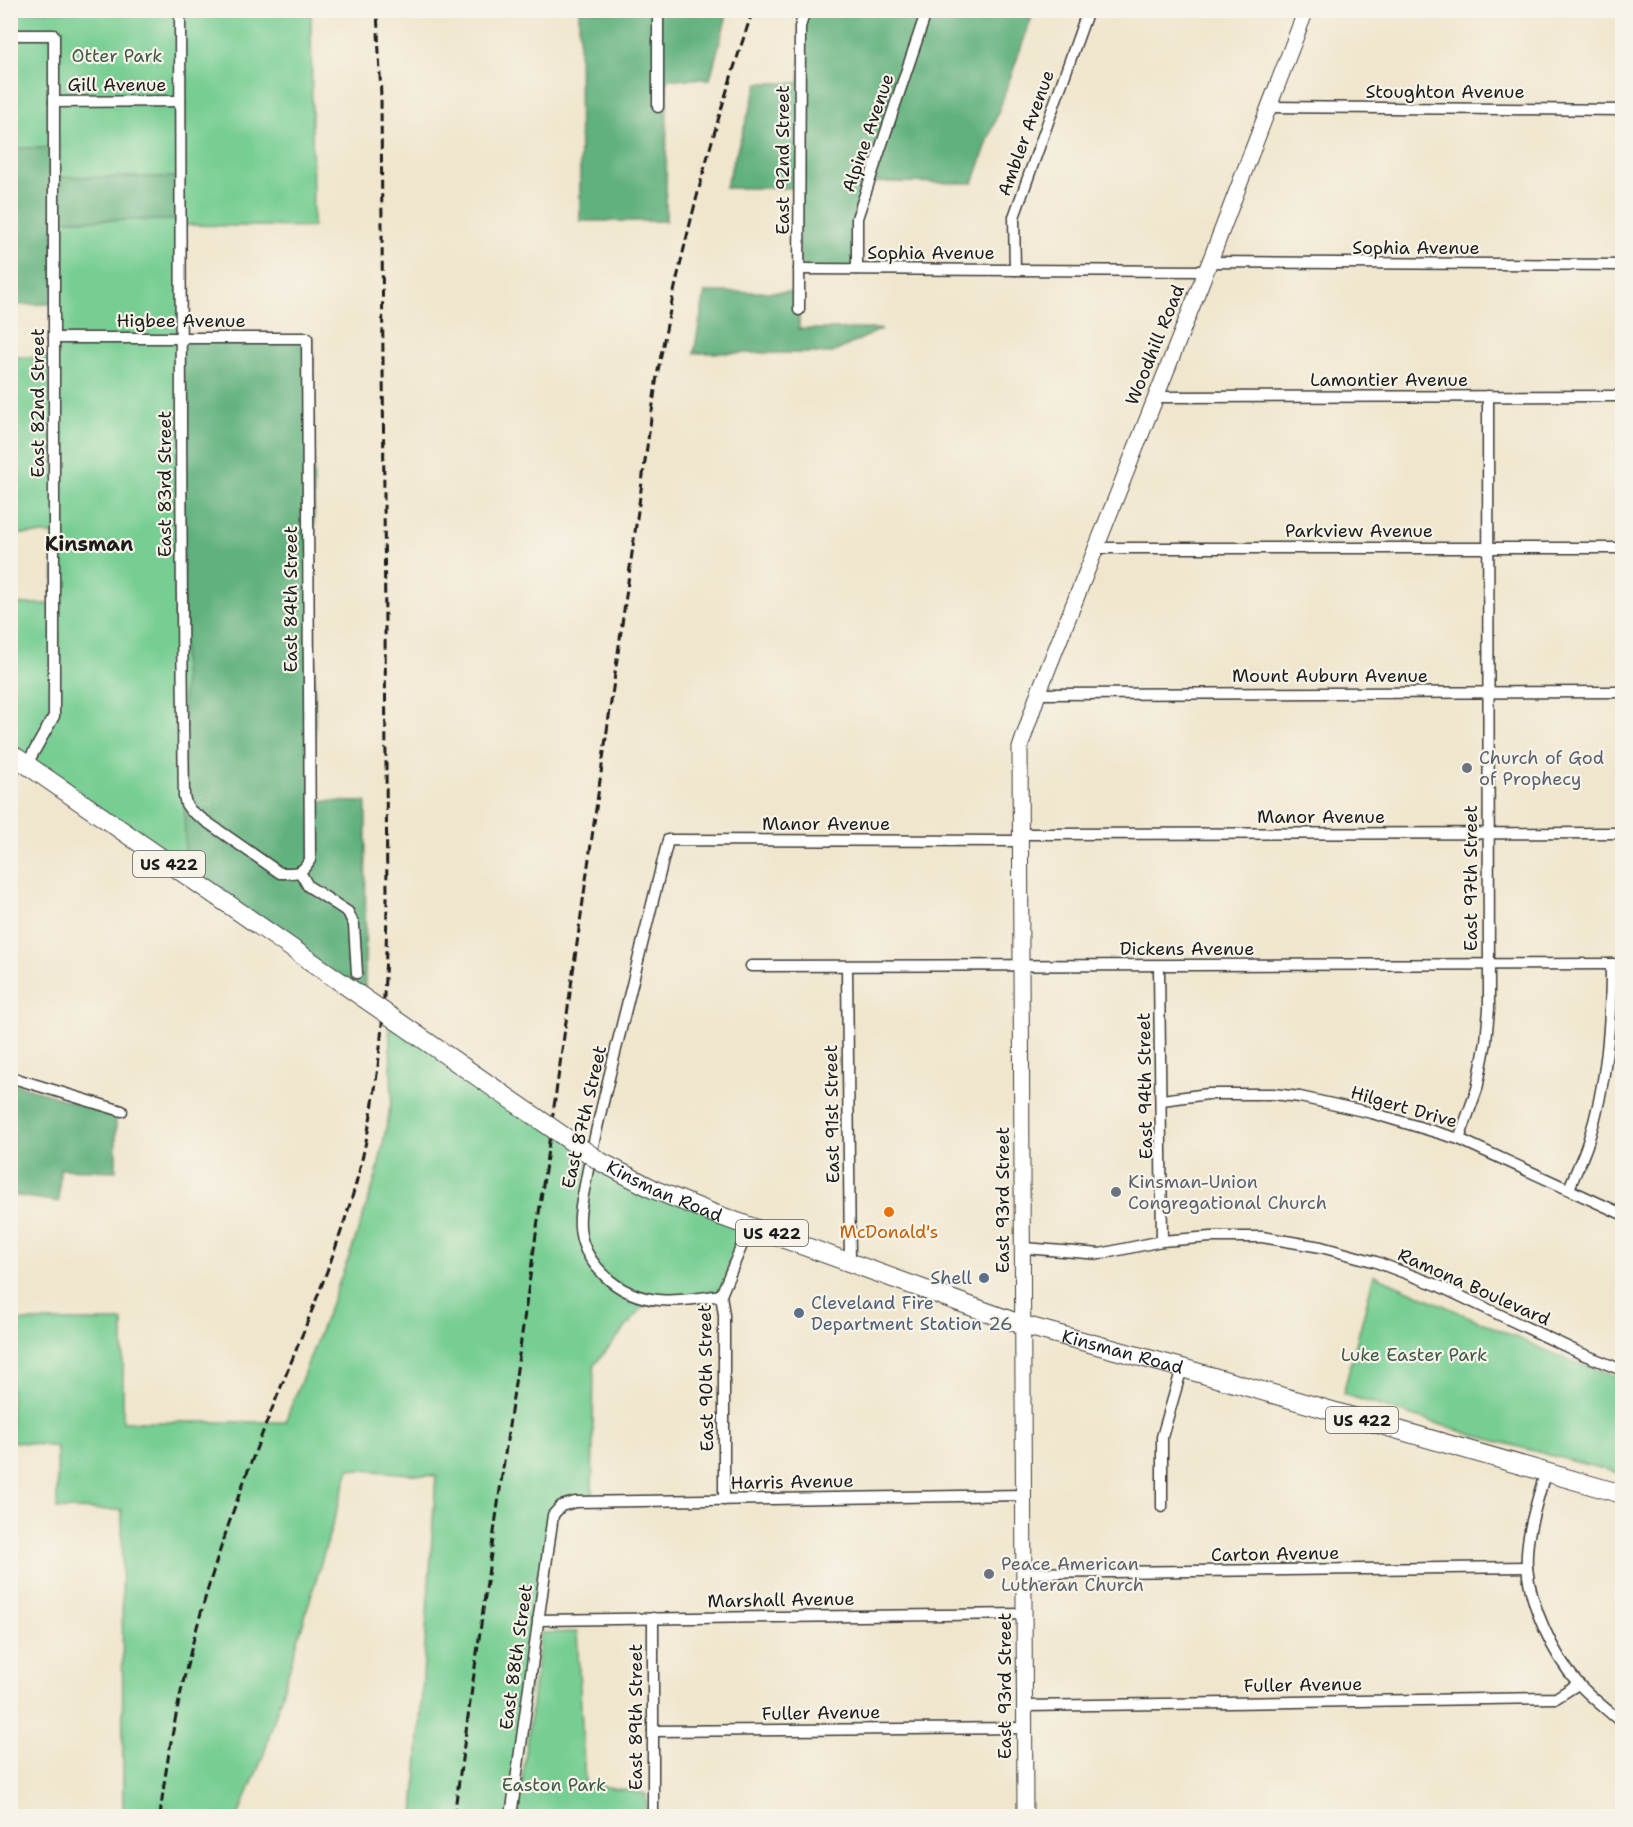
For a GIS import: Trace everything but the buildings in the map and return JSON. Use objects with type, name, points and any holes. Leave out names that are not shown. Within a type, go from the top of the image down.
[{"type":"main road","name":"Woodhill Road","points":[[1038,694],[1208,267],[1306,10]]},
{"type":"main road","name":"East 93rd Street","points":[[1025,1816],[1020,748],[1038,694]]},
{"type":"main road","name":"Kinsman Road","points":[[10,753],[601,1162],[655,1190],[715,1214],[1023,1325],[1623,1494]]},
{"type":"street","name":"East 83rd Street","points":[[180,10],[184,796],[191,811],[280,873],[300,872]]},
{"type":"street","points":[[658,10],[658,106]]},
{"type":"street","name":"East 92nd Street","points":[[799,310],[800,27],[805,10]]},
{"type":"street","name":"Alpine Avenue","points":[[856,269],[856,218],[927,10]]},
{"type":"street","name":"Ambler Avenue","points":[[1015,270],[1014,217],[1088,10]]},
{"type":"street","name":"East 82nd Street","points":[[10,35],[54,35],[54,716],[27,764]]},
{"type":"street","name":"Gill Avenue","points":[[54,102],[180,101]]},
{"type":"street","name":"Stoughton Avenue","points":[[1268,107],[1623,110]]},
{"type":"street","name":"Sophia Avenue","points":[[799,269],[1623,266]]},
{"type":"street","name":"Higbee Avenue","points":[[54,338],[307,338]]},
{"type":"street","name":"East 84th Street","points":[[300,872],[305,869],[310,860],[307,338]]},
{"type":"street","name":"East 97th Street","points":[[1459,1139],[1477,1089],[1486,1042],[1489,1010],[1488,396]]},
{"type":"street","name":"Lamontier Avenue","points":[[1156,397],[1623,396]]},
{"type":"street","name":"Parkview Avenue","points":[[1096,548],[1623,548]]},
{"type":"street","name":"Mount Auburn Avenue","points":[[1038,694],[1623,692]]},
{"type":"street","name":"Manor Avenue","points":[[668,840],[1623,832]]},
{"type":"street","name":"East 87th Street","points":[[668,840],[592,1147],[580,1204],[580,1226],[583,1242],[590,1258],[613,1284],[630,1294],[650,1300],[666,1301],[721,1295]]},
{"type":"street","points":[[300,872],[308,886],[348,912],[354,925],[357,973]]},
{"type":"street","points":[[1569,1189],[1587,1143],[1604,1077],[1608,1046],[1611,964]]},
{"type":"street","name":"Dickens Avenue","points":[[751,966],[1623,964]]},
{"type":"street","name":"East 94th Street","points":[[1159,966],[1162,1241]]},
{"type":"street","name":"East 91st Street","points":[[847,967],[850,1261]]},
{"type":"street","points":[[10,1077],[122,1111]]},
{"type":"street","name":"Hilgert Drive","points":[[1162,1100],[1208,1094],[1244,1093],[1291,1096],[1372,1113],[1459,1139],[1623,1214]]},
{"type":"street","name":"East 90th Street","points":[[724,1500],[724,1314],[721,1295],[750,1226]]},
{"type":"street","name":"Ramona Boulevard","points":[[1024,1248],[1100,1254],[1162,1241],[1211,1237],[1262,1237],[1320,1247],[1376,1262],[1437,1285],[1502,1317],[1623,1370]]},
{"type":"street","points":[[1162,1507],[1162,1437],[1182,1368]]},
{"type":"street","points":[[1545,1473],[1532,1526],[1527,1567],[1533,1596],[1556,1654],[1578,1684],[1623,1723]]},
{"type":"street","name":"Harris Avenue","points":[[561,1506],[575,1503],[1024,1495]]},
{"type":"street","name":"East 88th Street","points":[[511,1816],[553,1515],[561,1506]]},
{"type":"street","name":"Carton Avenue","points":[[1024,1574],[1527,1567]]},
{"type":"street","name":"Marshall Avenue","points":[[538,1620],[1024,1614]]},
{"type":"street","name":"East 89th Street","points":[[653,1618],[653,1816]]},
{"type":"street","name":"Fuller Avenue","points":[[1025,1706],[1556,1698],[1578,1684]]},
{"type":"street","name":"Fuller Avenue","points":[[653,1731],[1025,1728]]},
{"type":"green space","name":"Otter Park","points":[[11,11],[311,11],[313,227],[181,225],[185,874],[11,753],[11,604],[54,604],[54,534],[11,534],[11,357],[54,357],[54,220],[180,220],[54,177],[54,148],[11,148]]},
{"type":"green space","points":[[579,11],[728,11],[710,79],[667,79],[666,221],[580,221]]},
{"type":"green space","points":[[805,11],[1034,11],[973,183],[869,182],[857,218],[857,269],[799,269],[799,188],[725,188],[758,83],[799,83]]},
{"type":"green space","points":[[10,148],[54,148],[54,177],[180,177],[181,220],[54,220],[54,304],[11,305]]},
{"type":"green space","points":[[705,292],[799,292],[799,329],[882,329],[832,353],[694,353]]},
{"type":"green space","points":[[181,338],[313,338],[315,801],[366,802],[365,1000],[185,874]]},
{"type":"green space","points":[[389,1017],[601,1162],[750,1226],[721,1295],[649,1300],[594,1365],[592,1502],[575,1502],[553,1516],[511,1816],[414,1816],[436,1476],[349,1469],[263,1757],[238,1816],[123,1816],[122,1510],[57,1509],[57,1447],[11,1441],[11,1321],[123,1321],[123,1422],[285,1422],[352,1249],[377,1174],[392,1098]]},
{"type":"green space","points":[[11,1082],[116,1117],[116,1171],[60,1169],[59,1202],[11,1195]]},
{"type":"green space","name":"Luke Easter Park","points":[[1374,1275],[1568,1360],[1622,1378],[1622,1474],[1473,1435],[1343,1394]]},
{"type":"green space","name":"Easton Park","points":[[577,1632],[585,1783],[646,1794],[647,1816],[518,1816],[541,1633]]},
{"type":"railway","points":[[160,1816],[174,1725],[207,1591],[236,1503],[320,1291],[344,1222],[364,1151],[376,1080],[383,1007],[387,898],[381,96],[377,10]]},
{"type":"railway","points":[[454,1816],[657,376],[698,192],[753,10]]},
{"type":"place","name":"Church of God of Prophecy","points":[[1467,768]]},
{"type":"place","name":"Kinsman-Union Congregational Church","points":[[1116,1192]]},
{"type":"place","name":"McDonald's","points":[[889,1212]]},
{"type":"place","name":"Shell","points":[[984,1278]]},
{"type":"place","name":"Cleveland Fire Department Station 26","points":[[799,1313]]},
{"type":"place","name":"Peace American Lutheran Church","points":[[989,1574]]},
{"type":"district","name":"Kinsman","points":[[89,544]]}]
